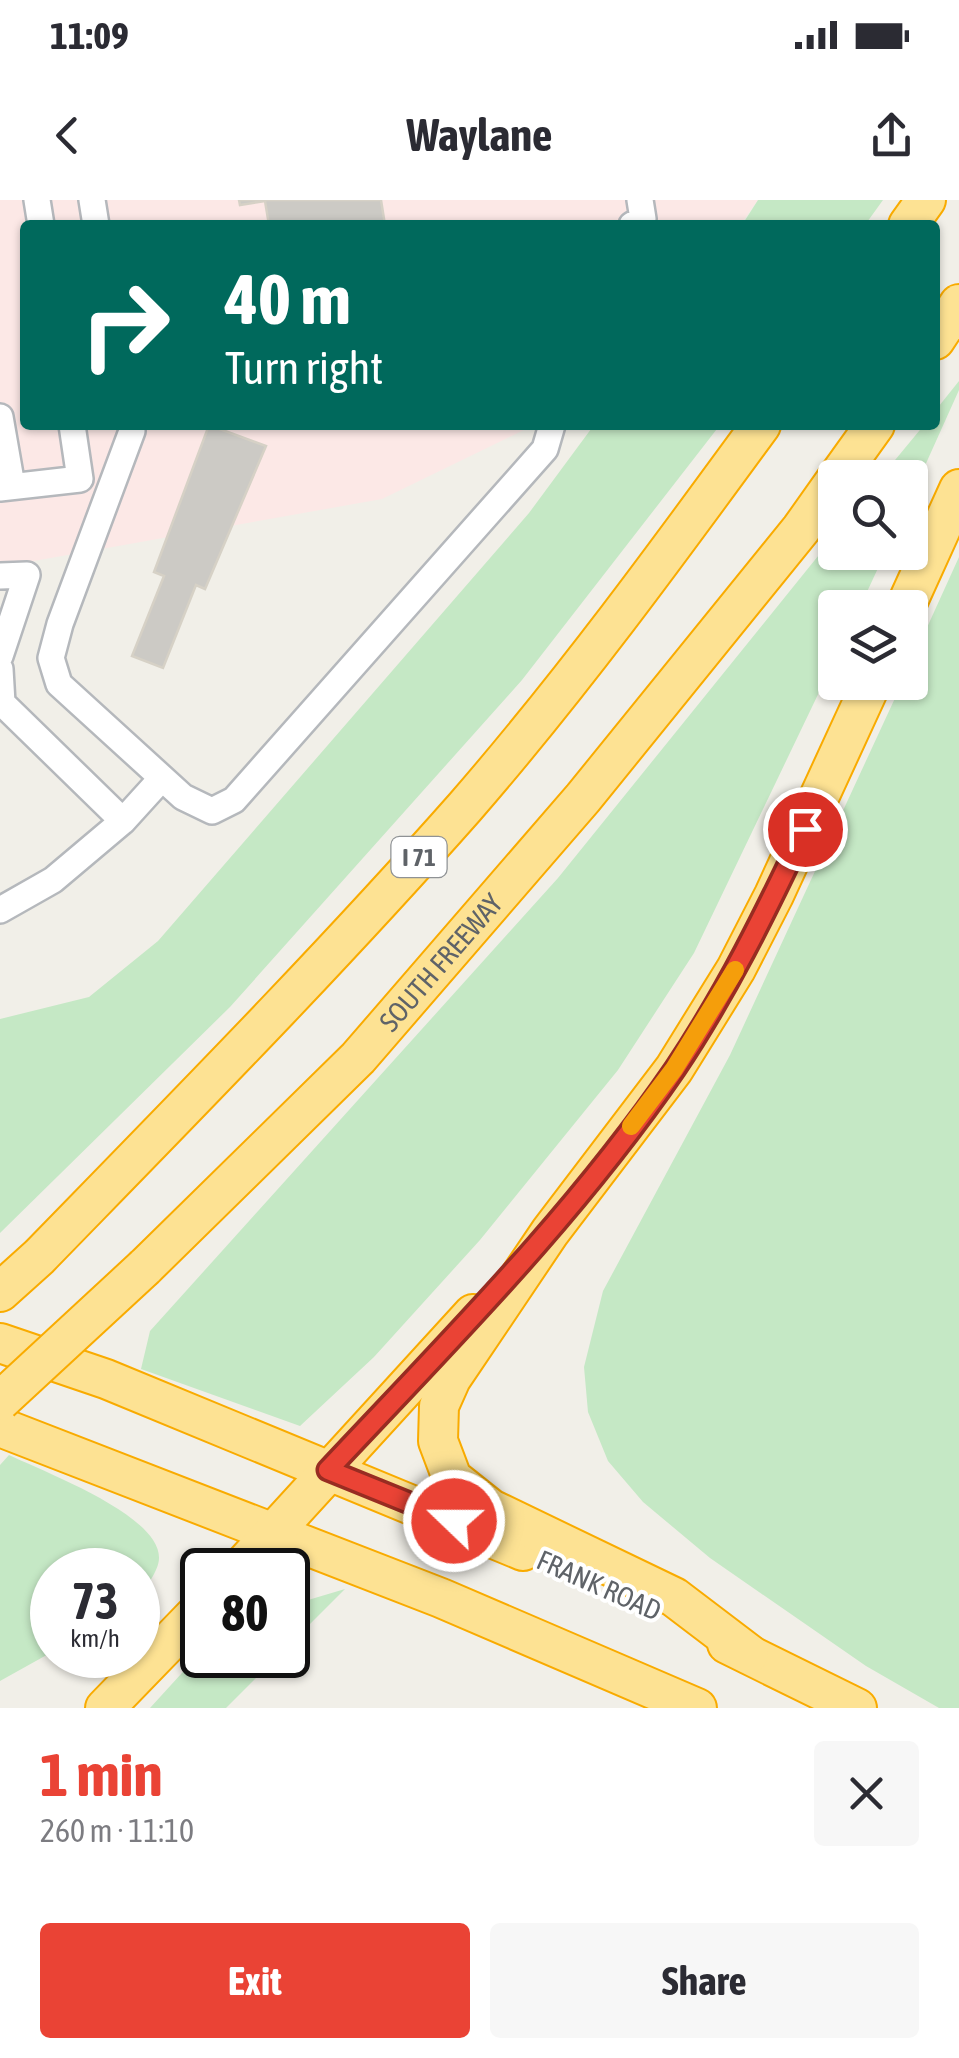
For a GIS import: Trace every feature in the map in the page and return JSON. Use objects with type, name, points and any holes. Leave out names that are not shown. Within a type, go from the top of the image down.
[{"type":"highway","points":[[940,332],[959,304]]},
{"type":"highway","name":"I 71","points":[[0,1292],[308,980],[466,804],[615,624],[757,430]]},
{"type":"highway","name":"SOUTH FREEWAY","points":[[850,460],[871,430]]},
{"type":"highway","points":[[914,590],[959,489]]},
{"type":"highway","name":"SOUTH FREEWAY","points":[[0,1401],[145,1267],[358,1058],[583,798],[818,504]]},
{"type":"highway","points":[[749,1654],[674,1597],[490,1509],[452,1478],[438,1441],[439,1406],[451,1379],[550,1232],[674,1069],[736,970],[864,700]]},
{"type":"highway","points":[[261,1548],[328,1470],[550,1232]]},
{"type":"highway","name":"FRANK ROAD","points":[[0,1343],[106,1379],[623,1594],[857,1708]]},
{"type":"highway","points":[[0,1427],[441,1598],[698,1708]]},
{"type":"highway","points":[[105,1708],[180,1631]]},
{"type":"lane","points":[[0,417],[6,487],[80,479],[73,430]]},
{"type":"lane","points":[[132,430],[51,658],[59,684],[183,797],[212,811],[234,800],[545,449],[551,430]]},
{"type":"lane","points":[[0,576],[27,576],[0,656]]},
{"type":"lane","points":[[0,670],[1,703],[124,821]]},
{"type":"lane","points":[[0,910],[52,880],[124,821],[162,778]]},
{"type":"shaded area","points":[[0,200],[758,200],[744,220],[20,220],[20,430],[524,430],[382,499],[0,567]]},
{"type":"green space","points":[[758,200],[883,200],[869,220],[745,220]]},
{"type":"green space","points":[[959,381],[959,390],[928,460],[895,460],[920,430],[940,430],[940,405]]},
{"type":"green space","points":[[590,430],[716,430],[522,680],[230,1007],[0,1233],[0,1019],[89,997],[158,941],[529,513]]},
{"type":"green space","points":[[818,556],[818,570],[877,570],[868,590],[818,590],[818,694],[694,953],[618,1070],[480,1240],[374,1357],[300,1426],[141,1369],[150,1331],[558,878]]},
{"type":"green space","points":[[959,557],[959,1708],[939,1708],[866,1666],[710,1558],[643,1502],[608,1461],[588,1412],[584,1367],[603,1291],[730,1055],[894,700],[928,700],[928,625]]},
{"type":"green space","points":[[9,1455],[98,1497],[141,1526],[156,1548],[30,1548],[30,1664],[0,1681],[0,1465]]},
{"type":"green space","points":[[345,1589],[310,1624],[310,1599]]},
{"type":"green space","points":[[180,1675],[256,1678],[226,1708],[150,1708]]},
{"type":"building","points":[[239,200],[381,200],[384,220],[268,220],[265,201],[240,205]]},
{"type":"building","points":[[207,430],[223,430],[266,446],[205,589],[196,585],[163,668],[132,656],[164,576],[154,572]]},
{"type":"slow traffic","points":[[631,1126],[674,1069],[735,970]]},
{"type":"route","points":[[454,1521],[328,1470],[550,1232],[674,1069],[736,970],[805,829]]}]
